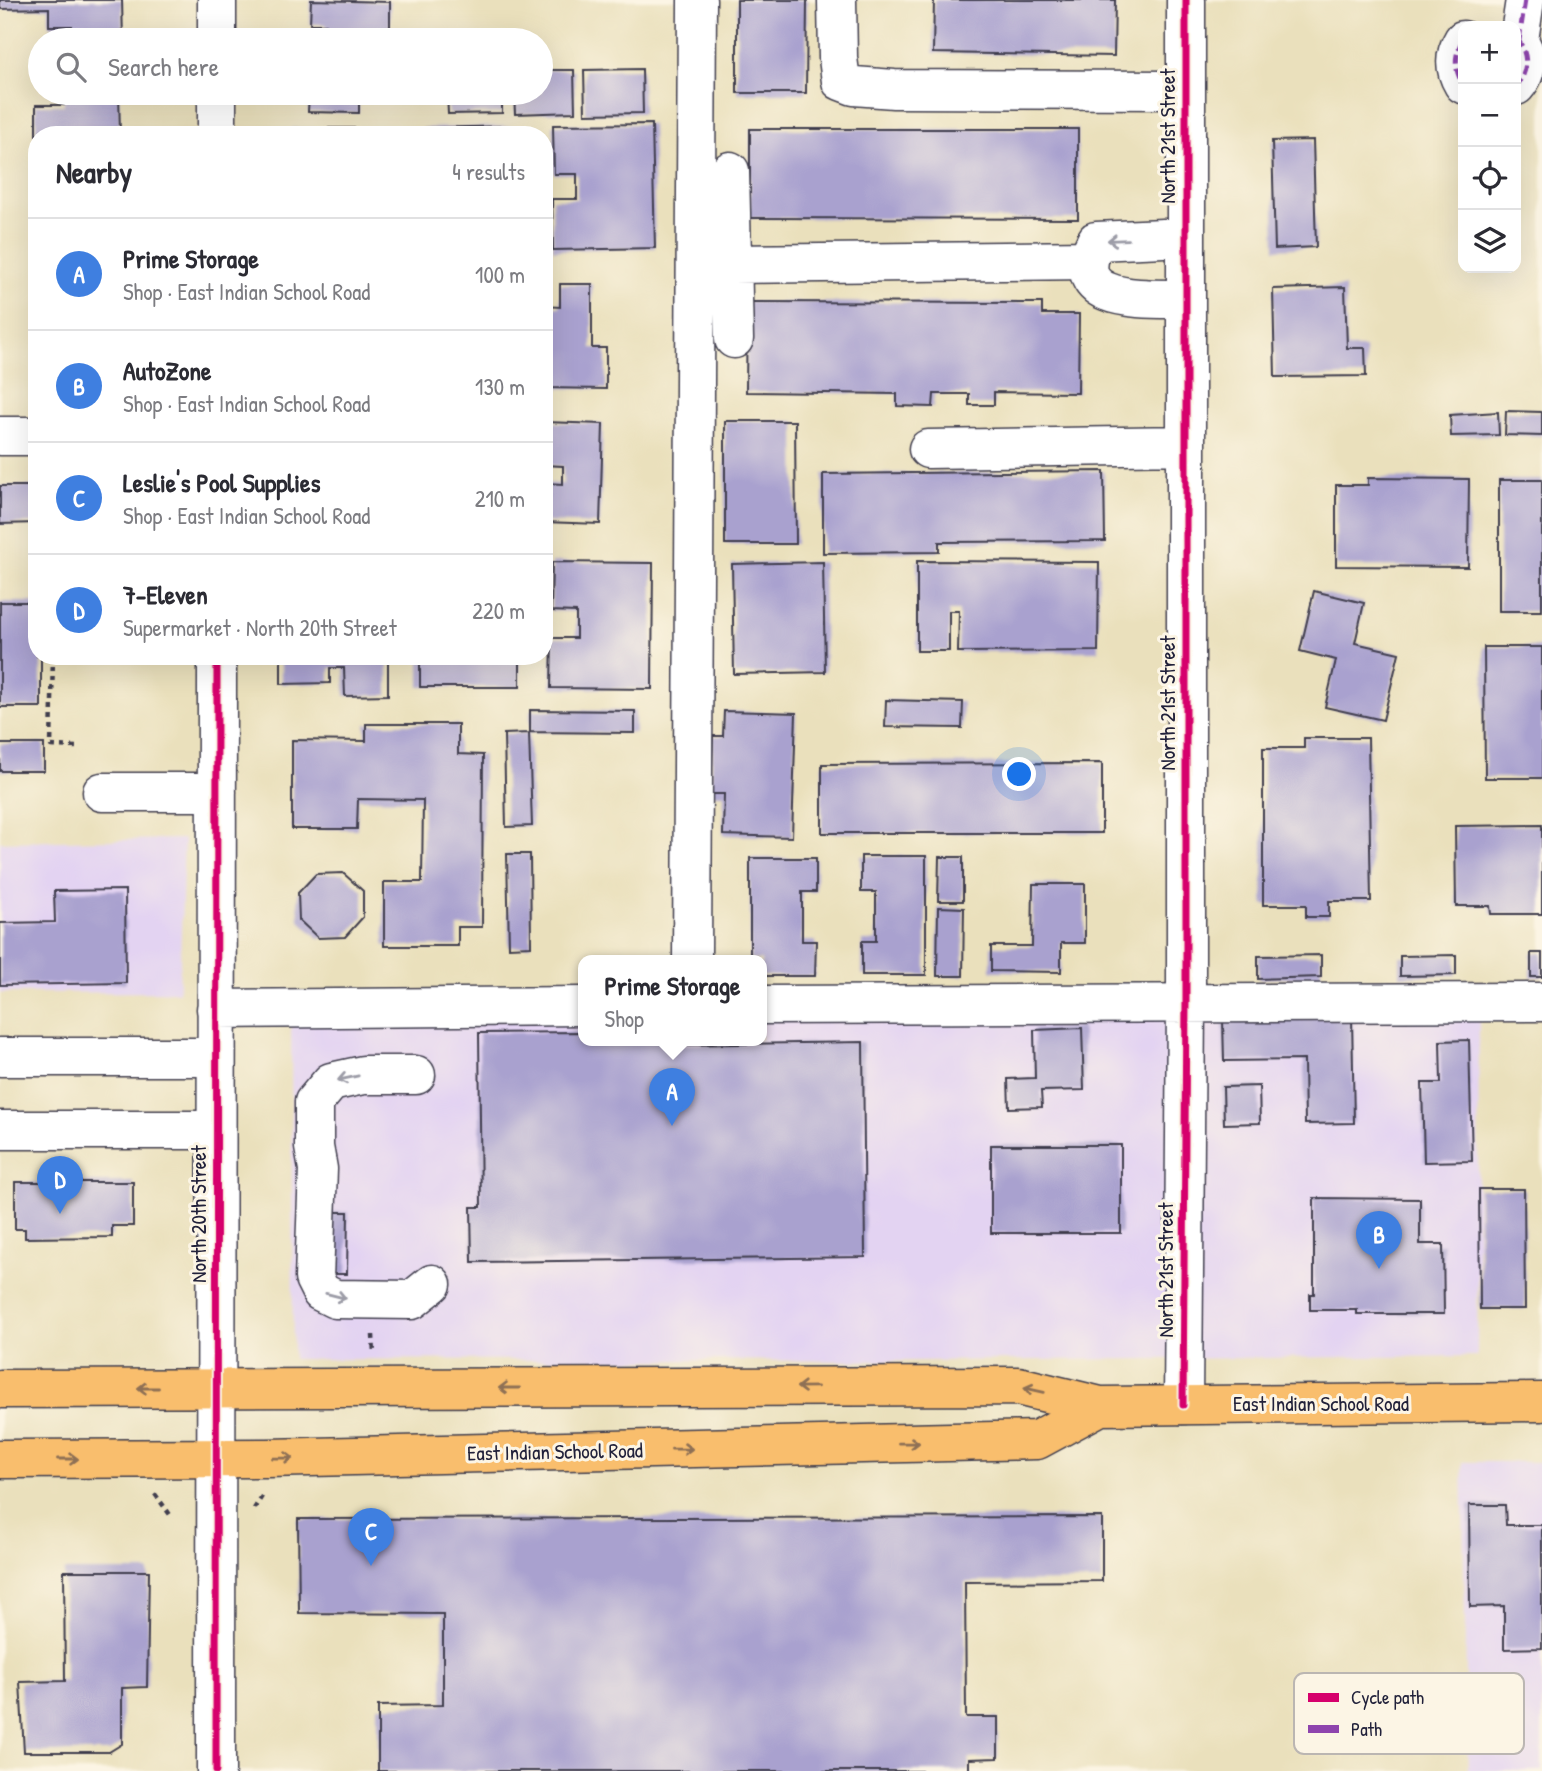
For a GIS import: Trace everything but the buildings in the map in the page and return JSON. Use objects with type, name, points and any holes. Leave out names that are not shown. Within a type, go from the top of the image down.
[{"type":"main road","name":"East Indian School Road","points":[[0,1389],[1018,1386],[1100,1406],[1542,1402]]},
{"type":"main road","name":"East Indian School Road","points":[[0,1459],[215,1459],[1037,1440],[1100,1406]]},
{"type":"street","points":[[217,28],[218,0]]},
{"type":"street","points":[[692,955],[697,0]]},
{"type":"street","points":[[837,0],[841,81],[854,86],[894,89],[1186,90]]},
{"type":"street","name":"North 21st Street","points":[[1183,1405],[1186,0]]},
{"type":"street","points":[[1521,21],[1525,0]]},
{"type":"street","points":[[1521,45],[1526,62],[1521,78]]},
{"type":"street","points":[[1458,51],[1455,58],[1458,74]]},
{"type":"street","points":[[217,105],[217,126]]},
{"type":"street","points":[[730,171],[733,338]]},
{"type":"street","points":[[1186,237],[1096,241],[1088,256],[1090,276],[1103,291],[1121,298],[1186,299]]},
{"type":"street","points":[[733,264],[1089,260]]},
{"type":"street","points":[[0,436],[28,436]]},
{"type":"street","points":[[928,449],[1186,445]]},
{"type":"street","name":"North 20th Street","points":[[216,1771],[217,665]]},
{"type":"street","points":[[103,792],[217,792]]},
{"type":"street","points":[[767,1005],[1185,1001],[1542,1002]]},
{"type":"street","points":[[216,1009],[578,1006]]},
{"type":"street","points":[[0,1057],[216,1057]]},
{"type":"street","points":[[416,1075],[363,1075],[331,1082],[314,1102],[314,1147],[318,1169],[314,1278],[321,1292],[335,1299],[412,1300],[432,1284]]},
{"type":"street","points":[[0,1130],[216,1130]]},
{"type":"path","points":[[53,665],[51,746],[79,747]]},
{"type":"path","points":[[150,1487],[171,1516]]},
{"type":"path","points":[[254,1509],[267,1490]]},
{"type":"shaded area","points":[[184,839],[179,992],[0,993],[0,842]]},
{"type":"shaded area","points":[[1479,1013],[1477,1356],[905,1361],[293,1359],[291,1021],[578,1019],[578,1046],[767,1046],[767,1018]]},
{"type":"shaded area","points":[[1462,1462],[1542,1462],[1542,1771],[1468,1771],[1468,1754],[1524,1754],[1524,1673],[1466,1673]]},
{"type":"marked path","points":[[1521,27],[1525,0]]},
{"type":"marked path","points":[[1521,46],[1526,62],[1521,78]]},
{"type":"marked path","points":[[1458,51],[1458,73]]},
{"type":"cycle path","points":[[1183,1405],[1186,1001],[1186,0]]},
{"type":"cycle path","points":[[216,1771],[217,665]]},
{"type":"place","name":"Prime Storage","points":[[672,1126]]},
{"type":"place","name":"7-Eleven","points":[[60,1214]]},
{"type":"place","name":"AutoZone","points":[[1379,1269]]},
{"type":"place","name":"Leslie's Pool Supplies","points":[[371,1566]]}]
